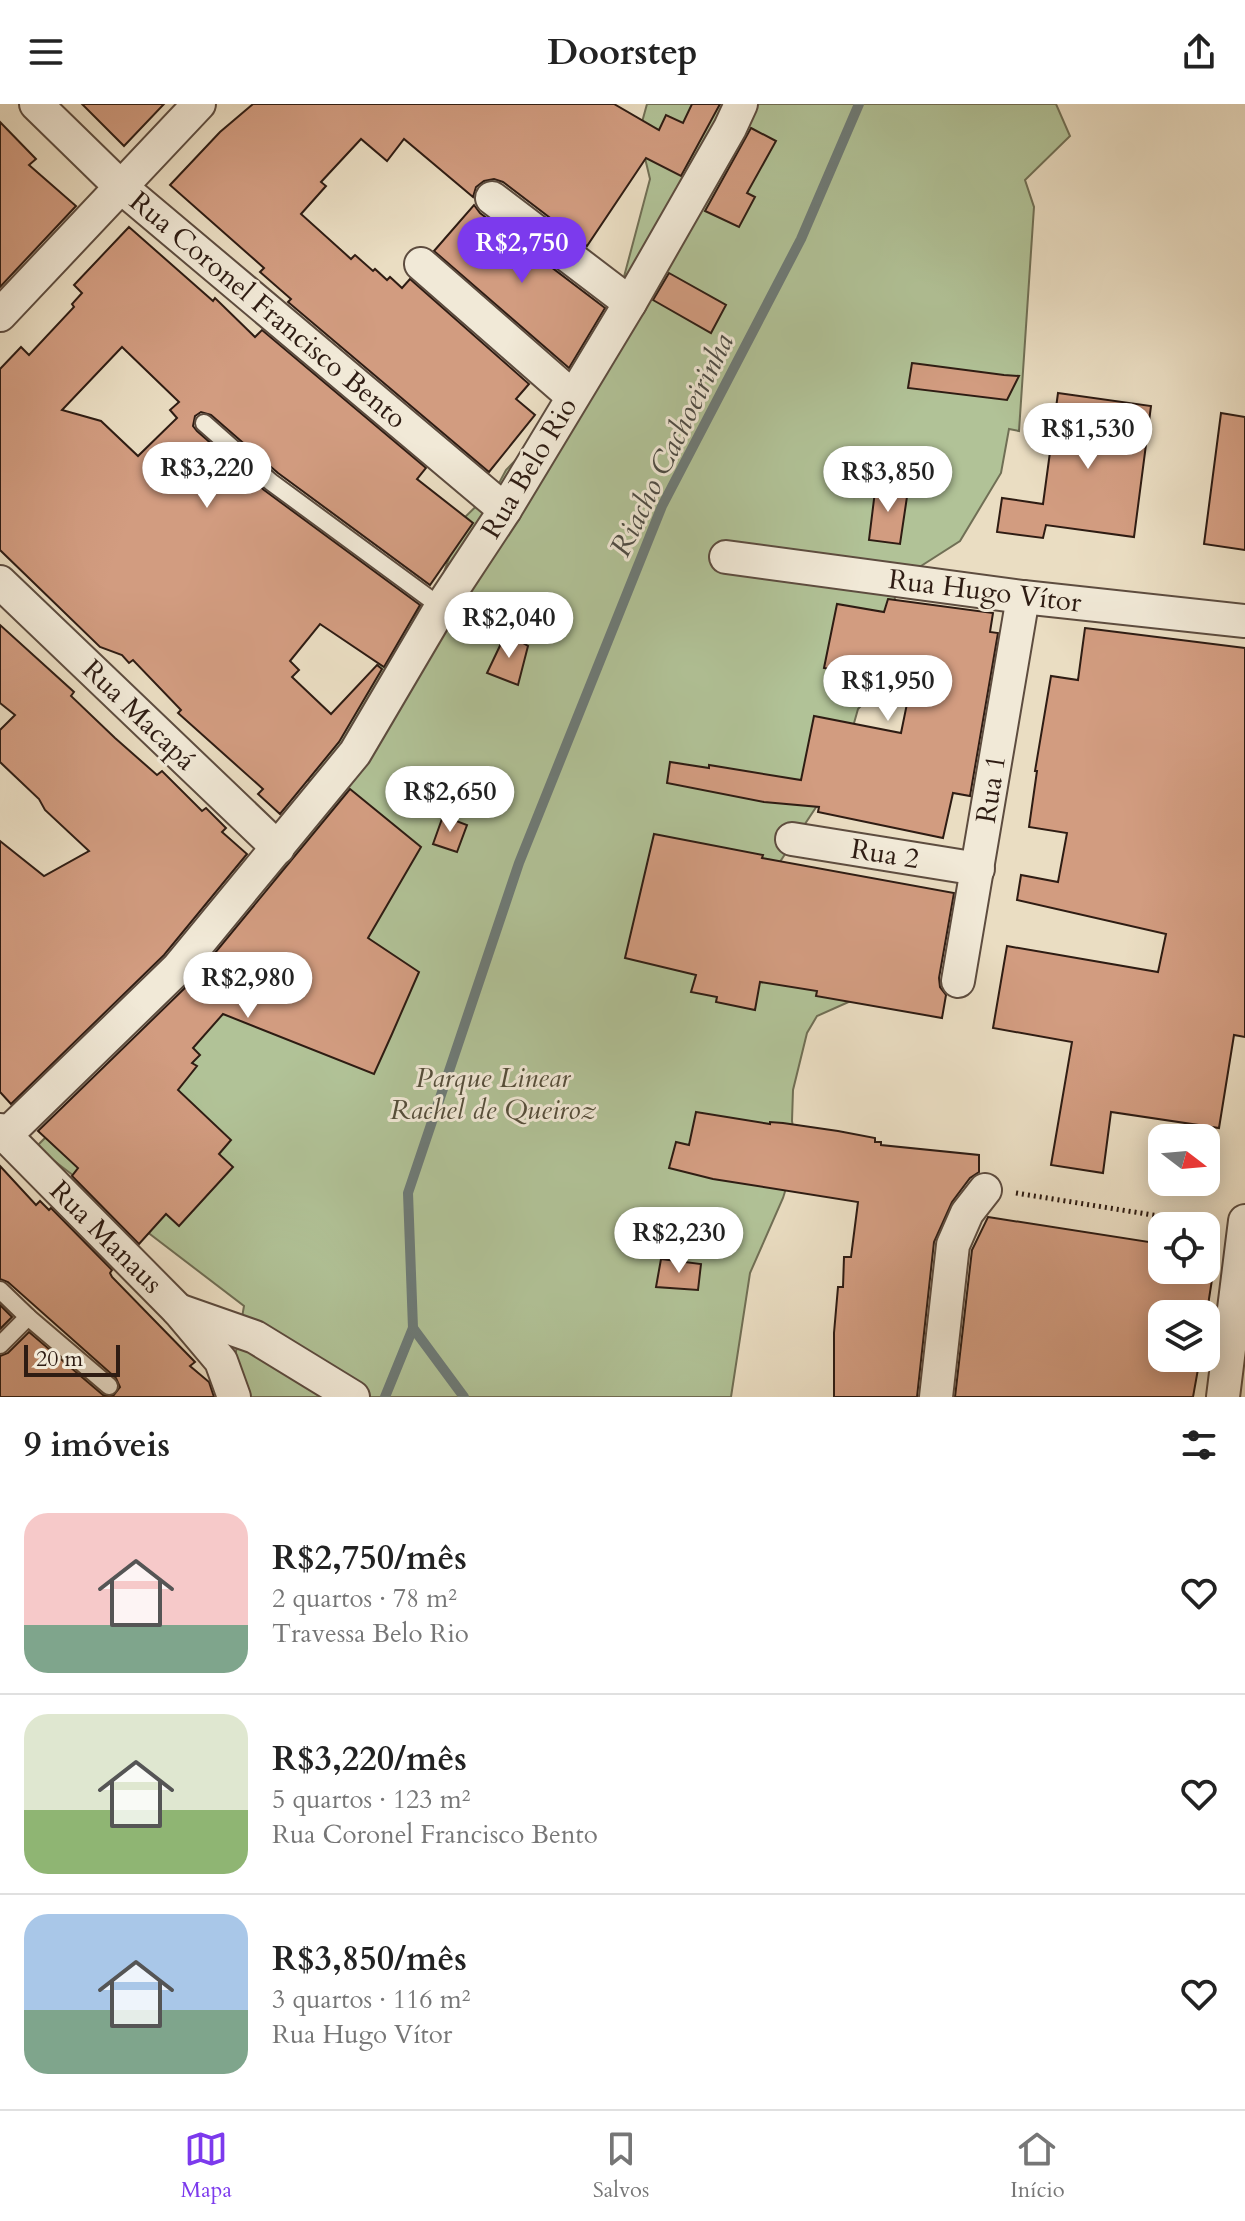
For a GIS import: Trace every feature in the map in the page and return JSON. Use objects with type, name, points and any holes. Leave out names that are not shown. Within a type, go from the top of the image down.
[{"type":"street","name":"Rua Coronel Francisco Bento","points":[[36,104],[121,187],[505,510]]},
{"type":"street","points":[[0,315],[199,104]]},
{"type":"street","name":"Rua Belo Rio","points":[[3,1132],[178,968],[355,753],[441,607],[505,510],[630,303],[741,104]]},
{"type":"street","points":[[492,198],[630,303]]},
{"type":"street","points":[[421,264],[572,396]]},
{"type":"street","name":"Rua Hugo Vítor","points":[[726,557],[1023,597],[1245,621]]},
{"type":"street","name":"Rua Macapá","points":[[0,582],[278,848]]},
{"type":"street","name":"Rua 1","points":[[958,981],[1023,597]]},
{"type":"street","name":"Rua 2","points":[[792,839],[978,869]]},
{"type":"street","name":"Rua Manaus","points":[[3,1132],[178,1310],[221,1361],[234,1397]]},
{"type":"street","points":[[936,1397],[953,1245],[967,1213],[985,1190]]},
{"type":"street","points":[[1223,1397],[1245,1227]]},
{"type":"street","points":[[178,1310],[255,1337],[353,1397]]},
{"type":"lane","points":[[204,423],[271,482],[441,607]]},
{"type":"lane","points":[[0,1290],[109,1386]]},
{"type":"lane","points":[[0,1345],[28,1317]]},
{"type":"path","points":[[985,1190],[1245,1227]]},
{"type":"green space","name":"Parque Linear Rachel de Queiroz","points":[[647,104],[1056,104],[1070,136],[1025,180],[1034,207],[1019,431],[1009,429],[1001,473],[960,541],[896,582],[889,677],[858,709],[847,748],[832,783],[768,880],[853,1000],[817,1016],[807,1033],[793,1090],[792,1121],[796,1147],[791,1172],[750,1273],[731,1397],[228,1397],[244,1306],[36,1147],[222,960],[304,836],[310,786],[307,770],[343,705],[384,658],[443,575],[462,520],[498,485],[506,470],[558,416],[621,288],[650,179],[639,133]]},
{"type":"building","points":[[82,104],[164,104],[124,146]]},
{"type":"building","points":[[253,104],[614,104],[659,130],[666,115],[683,123],[692,104],[720,104],[681,176],[646,158],[587,246],[503,182],[494,179],[484,181],[476,187],[473,197],[404,139],[387,161],[361,139],[321,182],[326,186],[301,214],[351,259],[355,255],[373,271],[375,269],[387,280],[390,277],[402,288],[410,279],[529,384],[516,399],[535,415],[489,472],[288,302],[291,299],[260,272],[264,268],[170,185],[220,132]]},
{"type":"building","points":[[0,122],[36,159],[29,165],[76,206],[0,287]]},
{"type":"building","points":[[751,128],[776,141],[747,193],[755,197],[739,227],[705,211]]},
{"type":"building","points":[[474,205],[480,213],[605,308],[569,368],[434,251]]},
{"type":"building","points":[[129,227],[213,301],[215,298],[255,337],[262,330],[426,468],[417,479],[473,523],[430,585],[278,473],[211,415],[201,412],[195,416],[193,426],[197,431],[264,490],[420,605],[384,667],[320,624],[290,661],[299,670],[292,677],[331,714],[377,665],[382,669],[339,742],[280,814],[258,794],[263,789],[178,713],[181,710],[133,660],[129,663],[122,655],[100,647],[0,550],[0,369],[21,347],[29,355],[74,307],[72,304],[82,293],[74,285]],"holes":[[[122,347],[179,402],[170,410],[177,418],[138,456],[101,421],[62,410]]]},
{"type":"building","points":[[669,273],[726,305],[711,333],[653,300]]},
{"type":"building","points":[[912,363],[1019,376],[1007,400],[908,388]]},
{"type":"building","points":[[1058,393],[1151,406],[1134,537],[1046,525],[1043,538],[997,532],[1002,498],[1043,504]]},
{"type":"building","points":[[1221,413],[1245,417],[1245,550],[1204,544]]},
{"type":"building","points":[[876,483],[908,490],[900,544],[869,540]]},
{"type":"building","points":[[888,599],[993,613],[990,632],[998,633],[970,796],[953,793],[943,838],[818,812],[819,807],[764,802],[667,783],[670,762],[801,780],[814,716],[901,733],[911,684],[824,668],[837,604],[884,612]]},
{"type":"building","points":[[0,625],[74,692],[71,696],[115,738],[157,775],[162,771],[202,811],[206,808],[226,828],[222,832],[247,854],[164,955],[11,1104],[0,1092],[0,841],[44,876],[89,851],[0,762],[0,730],[15,715],[0,703]]},
{"type":"building","points":[[1085,628],[1245,648],[1245,1037],[1234,1035],[1220,1124],[1192,1124],[1111,1112],[1103,1173],[1051,1165],[1072,1042],[993,1028],[1007,946],[1158,972],[1166,934],[1017,900],[1021,875],[1058,882],[1067,833],[1029,827],[1051,676],[1078,680]]},
{"type":"building","points":[[506,633],[528,646],[518,685],[487,673]]},
{"type":"building","points":[[350,789],[421,847],[368,938],[419,972],[374,1074],[223,1014],[193,1048],[200,1055],[192,1063],[197,1066],[178,1090],[231,1140],[219,1154],[233,1167],[179,1226],[166,1214],[139,1244],[72,1176],[78,1168],[38,1131],[191,982]]},
{"type":"building","points":[[443,816],[467,825],[457,852],[433,844]]},
{"type":"building","points":[[654,834],[763,855],[762,858],[954,893],[939,978],[940,987],[946,995],[942,1018],[816,996],[817,991],[760,982],[755,1010],[716,1002],[717,997],[691,992],[696,975],[625,958]]},
{"type":"building","points":[[696,1112],[838,1131],[875,1138],[875,1142],[881,1142],[881,1145],[979,1155],[979,1172],[970,1178],[952,1202],[934,1242],[917,1397],[834,1397],[838,1287],[843,1287],[844,1257],[851,1257],[858,1202],[713,1179],[669,1168],[676,1142],[689,1145]]},
{"type":"building","points":[[0,1166],[36,1205],[40,1201],[49,1210],[51,1208],[112,1270],[112,1277],[195,1362],[190,1366],[209,1382],[214,1397],[0,1397],[0,1356],[8,1353],[29,1332],[103,1395],[113,1396],[120,1387],[116,1378],[8,1282],[0,1279]]},
{"type":"building","points":[[988,1217],[1148,1242],[1148,1284],[1211,1284],[1209,1300],[1148,1300],[1148,1372],[1197,1372],[1193,1397],[955,1397],[972,1250]]},
{"type":"building","points":[[661,1259],[701,1264],[698,1290],[656,1287]]},
{"type":"building","points":[[0,1305],[12,1317],[0,1329]]},
{"type":"waterway","name":"Riacho Cachoeirinha","points":[[464,1397],[413,1328],[408,1193],[519,863],[662,506],[801,239],[859,104]]},
{"type":"waterway","points":[[385,1397],[413,1328]]}]
